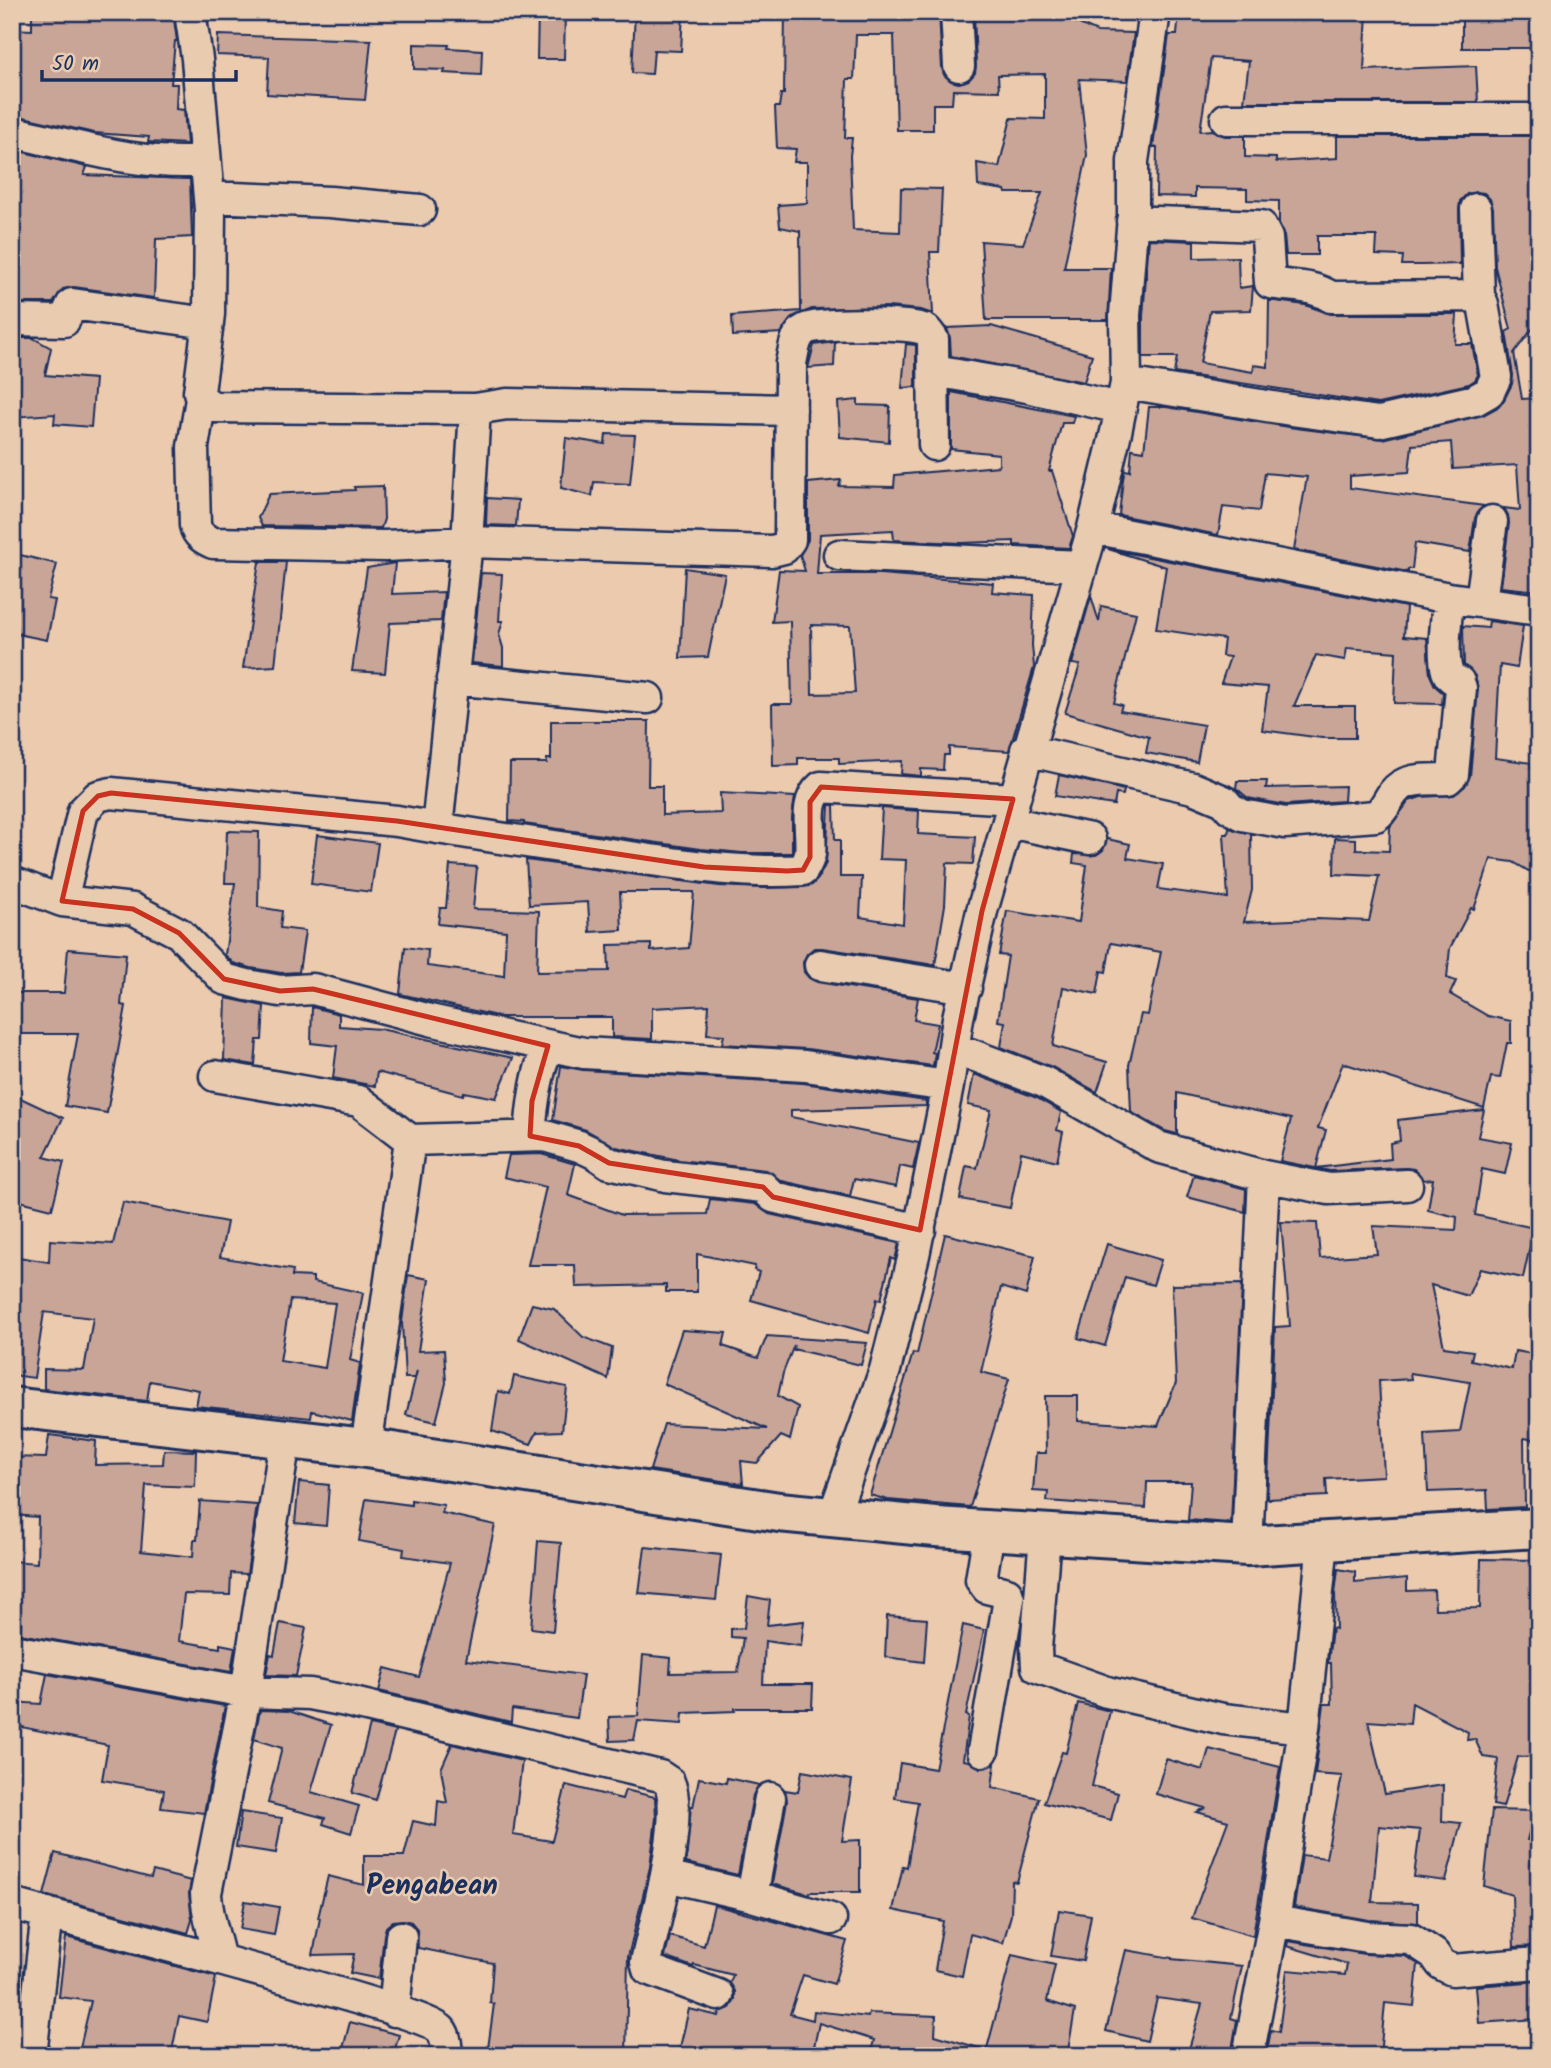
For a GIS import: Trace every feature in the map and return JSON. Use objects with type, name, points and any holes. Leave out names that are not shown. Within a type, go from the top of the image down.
[{"type":"main road","points":[[12,1407],[366,1448],[779,1512],[989,1531],[1247,1546],[1539,1528]]},
{"type":"street","points":[[190,12],[211,210],[208,323],[194,447],[195,525],[196,531],[202,537],[213,543],[385,546],[467,542],[772,551],[784,548],[790,540],[791,363],[797,338],[806,329],[822,325],[908,325],[926,330],[933,339],[934,445]]},
{"type":"street","points":[[956,12],[959,66]]},
{"type":"street","points":[[833,1517],[886,1370],[919,1230],[982,911],[1026,750],[1093,528],[1123,396],[1133,161],[1155,12]]},
{"type":"street","points":[[1226,119],[1539,119]]},
{"type":"street","points":[[12,132],[143,159],[170,162],[204,161]]},
{"type":"street","points":[[209,197],[330,202],[420,210]]},
{"type":"street","points":[[934,371],[1027,387],[1291,410],[1379,422],[1475,400],[1489,392],[1496,377],[1483,304],[1479,296],[1476,209]]},
{"type":"street","points":[[1132,221],[1261,226],[1267,237],[1270,283],[1308,287],[1331,296],[1479,296]]},
{"type":"street","points":[[12,320],[64,321],[72,304],[208,323]]},
{"type":"street","points":[[201,399],[213,407],[475,409],[507,404],[791,410]]},
{"type":"street","points":[[437,828],[467,542],[475,409]]},
{"type":"street","points":[[1481,601],[1492,521]]},
{"type":"street","points":[[1093,528],[1449,598],[1539,610]]},
{"type":"street","points":[[839,555],[1081,566]]},
{"type":"street","points":[[1026,750],[1193,788],[1224,801],[1242,816],[1285,823],[1376,816],[1384,810],[1395,789],[1411,780],[1448,779],[1452,774],[1461,688],[1459,682],[1451,678],[1446,670],[1445,624],[1449,598]]},
{"type":"street","points":[[452,679],[648,698]]},
{"type":"street","points":[[62,901],[83,811],[98,796],[111,793],[397,821],[548,846],[705,867],[787,871],[803,870],[810,857],[810,802],[821,787],[1011,810],[1090,839]]},
{"type":"street","points":[[12,881],[62,901],[134,909],[179,933],[224,979],[280,991],[313,989],[434,1021],[584,1053],[805,1066],[948,1086]]},
{"type":"street","points":[[820,965],[966,988]]},
{"type":"street","points":[[530,1136],[532,1101],[539,1068],[548,1046]]},
{"type":"street","points":[[954,1048],[1044,1082],[1158,1147],[1264,1176],[1329,1189],[1407,1185]]},
{"type":"street","points":[[215,1076],[359,1101],[410,1140],[545,1136],[579,1146],[609,1163],[665,1176],[763,1187],[773,1197],[919,1230]]},
{"type":"street","points":[[366,1448],[410,1140]]},
{"type":"street","points":[[1247,1546],[1264,1176]]},
{"type":"street","points":[[220,1960],[213,1926],[207,1915],[206,1893],[246,1692],[285,1440]]},
{"type":"street","points":[[983,1751],[1009,1598],[1007,1593],[987,1588],[981,1580],[989,1531]]},
{"type":"street","points":[[1045,1535],[1035,1649],[1037,1667],[1107,1692],[1223,1719],[1304,1728]]},
{"type":"street","points":[[1248,2056],[1304,1728],[1323,1542]]},
{"type":"street","points":[[12,1650],[246,1692],[310,1694],[341,1700],[660,1776],[669,1782],[675,1802],[666,1876],[646,1962],[648,1969],[718,1995]]},
{"type":"street","points":[[751,1896],[770,1798]]},
{"type":"street","points":[[666,1876],[831,1919]]},
{"type":"street","points":[[12,1903],[220,1960],[431,2024],[440,2030],[446,2042],[446,2056]]},
{"type":"street","points":[[31,2056],[47,1913]]},
{"type":"street","points":[[1273,1922],[1367,1937],[1411,1939],[1452,1970],[1539,1963]]},
{"type":"street","points":[[394,2011],[401,1937]]},
{"type":"highlighted area","points":[[821,787],[1013,799],[982,911],[920,1230],[773,1197],[763,1187],[609,1163],[579,1146],[530,1136],[532,1101],[548,1046],[313,989],[280,991],[224,979],[179,933],[133,909],[62,901],[83,811],[98,796],[111,793],[397,821],[704,867],[787,871],[803,870],[810,857],[810,802]]},
{"type":"building","points":[[32,12],[173,12],[177,41],[171,84],[177,84],[176,109],[184,110],[187,144],[148,142],[149,137],[94,133],[19,116],[19,108],[12,107],[12,29],[32,30]]},
{"type":"building","points":[[538,12],[565,12],[564,59],[537,59]]},
{"type":"building","points":[[635,12],[683,12],[681,51],[654,50],[652,74],[632,73]]},
{"type":"building","points":[[785,12],[939,12],[942,68],[944,75],[959,83],[969,80],[975,73],[974,12],[1065,12],[1066,18],[1097,32],[1134,33],[1127,81],[1079,79],[1087,155],[1064,268],[1111,268],[1108,320],[986,320],[981,241],[1023,244],[1042,193],[1006,193],[1005,190],[978,186],[977,163],[999,167],[1011,118],[1045,119],[1045,74],[998,75],[999,91],[953,90],[952,104],[933,104],[933,130],[897,130],[894,35],[856,35],[854,79],[847,79],[845,138],[852,138],[850,156],[853,230],[900,232],[901,188],[942,189],[939,252],[930,252],[933,314],[921,310],[888,307],[812,309],[792,317],[781,333],[733,336],[732,316],[801,311],[800,231],[780,227],[778,205],[807,203],[807,162],[794,162],[796,149],[777,148],[775,107],[779,107],[781,94],[784,94]]},
{"type":"building","points":[[1179,12],[1367,12],[1364,70],[1476,66],[1478,102],[1244,102],[1249,61],[1211,58],[1200,131],[1213,130],[1225,136],[1245,136],[1245,157],[1276,158],[1276,162],[1337,158],[1337,136],[1539,136],[1539,320],[1514,353],[1522,399],[1539,398],[1539,591],[1501,587],[1509,523],[1504,508],[1520,510],[1517,465],[1453,469],[1451,442],[1412,445],[1409,472],[1350,476],[1350,488],[1484,506],[1475,518],[1470,552],[1415,543],[1412,569],[1408,569],[1408,572],[1294,550],[1307,477],[1265,473],[1259,511],[1223,507],[1218,535],[1119,515],[1123,479],[1125,470],[1130,471],[1132,449],[1144,451],[1149,407],[1166,407],[1382,439],[1483,415],[1498,407],[1512,384],[1506,332],[1511,329],[1495,267],[1493,208],[1484,193],[1467,194],[1460,201],[1460,264],[1422,265],[1402,265],[1403,256],[1376,255],[1377,236],[1317,236],[1317,255],[1286,255],[1284,236],[1279,223],[1279,201],[1247,200],[1247,189],[1195,188],[1195,197],[1156,196],[1157,147],[1153,147],[1169,35],[1177,35]]},
{"type":"building","points":[[1462,12],[1539,12],[1539,48],[1462,48]]},
{"type":"building","points":[[218,35],[371,40],[365,100],[267,94],[269,57],[217,55]]},
{"type":"building","points":[[414,44],[482,50],[481,75],[414,69]]},
{"type":"building","points":[[19,151],[87,167],[84,175],[190,179],[192,237],[156,239],[154,298],[74,287],[63,289],[53,303],[12,303],[12,207],[18,207]]},
{"type":"building","points":[[1149,239],[1194,241],[1194,258],[1238,257],[1239,288],[1253,286],[1251,310],[1210,311],[1200,363],[1253,372],[1254,365],[1268,367],[1269,301],[1275,301],[1305,305],[1331,314],[1457,314],[1455,344],[1472,344],[1478,375],[1469,384],[1378,404],[1174,373],[1177,357],[1143,357]]},
{"type":"building","points":[[991,326],[1092,355],[1084,382],[951,356],[947,328]]},
{"type":"building","points":[[12,338],[33,338],[51,348],[45,375],[95,379],[91,427],[54,424],[55,414],[12,417]]},
{"type":"building","points":[[835,342],[834,366],[808,368],[814,345]]},
{"type":"building","points":[[906,344],[916,345],[916,387],[902,388]]},
{"type":"building","points":[[951,392],[1074,416],[1072,423],[1062,423],[1049,471],[1052,471],[1073,536],[1069,548],[1014,545],[1014,541],[962,543],[894,540],[893,530],[820,534],[817,574],[880,574],[993,583],[992,592],[1034,595],[1034,667],[1009,751],[949,747],[949,755],[944,755],[943,770],[921,769],[921,776],[901,774],[902,761],[839,764],[839,758],[798,758],[798,765],[773,766],[772,704],[792,704],[790,621],[772,622],[779,570],[805,571],[800,555],[808,540],[808,483],[841,480],[839,486],[894,487],[895,475],[999,466],[999,454],[951,449]],"holes":[[[811,625],[850,626],[855,693],[812,694]]]},
{"type":"building","points":[[858,400],[858,405],[890,406],[889,442],[840,437],[838,402]]},
{"type":"building","points":[[606,434],[635,435],[630,484],[594,482],[592,496],[561,488],[566,438],[605,444]]},
{"type":"building","points":[[383,486],[384,519],[381,528],[262,526],[258,518],[269,494]]},
{"type":"building","points":[[487,498],[518,500],[516,526],[486,525]]},
{"type":"building","points":[[1108,549],[1406,607],[1404,636],[1427,638],[1430,675],[1435,686],[1443,693],[1442,704],[1394,703],[1396,652],[1347,648],[1345,660],[1316,655],[1294,706],[1355,706],[1355,738],[1322,738],[1262,730],[1268,687],[1221,683],[1230,657],[1222,656],[1224,639],[1156,629],[1166,567]]},
{"type":"building","points":[[12,553],[57,564],[48,599],[55,600],[47,640],[12,633]]},
{"type":"building","points":[[259,562],[286,562],[275,666],[243,668]]},
{"type":"building","points":[[395,563],[392,594],[444,592],[441,621],[390,623],[385,673],[352,671],[367,568]]},
{"type":"building","points":[[685,568],[725,574],[708,657],[680,658]]},
{"type":"building","points":[[481,573],[502,574],[499,621],[503,621],[499,634],[503,648],[503,666],[472,663]]},
{"type":"building","points":[[1091,596],[1099,622],[1101,606],[1136,613],[1114,703],[1122,705],[1120,711],[1204,725],[1197,762],[1146,753],[1149,737],[1065,713],[1080,665],[1072,664]]},
{"type":"building","points":[[1489,621],[1523,626],[1517,668],[1500,665],[1495,758],[1532,763],[1531,767],[1539,768],[1539,877],[1513,862],[1491,859],[1474,909],[1471,908],[1450,948],[1447,978],[1456,981],[1450,994],[1488,1016],[1511,1021],[1511,1043],[1507,1043],[1500,1078],[1491,1077],[1484,1108],[1343,1063],[1318,1128],[1326,1130],[1316,1168],[1391,1159],[1390,1143],[1400,1141],[1398,1120],[1484,1110],[1478,1137],[1512,1143],[1505,1174],[1482,1169],[1475,1215],[1534,1228],[1523,1278],[1480,1269],[1468,1296],[1431,1285],[1444,1347],[1473,1351],[1471,1360],[1512,1369],[1515,1351],[1539,1355],[1539,1416],[1535,1440],[1524,1438],[1525,1507],[1488,1509],[1487,1490],[1428,1492],[1425,1434],[1460,1432],[1470,1382],[1410,1373],[1411,1379],[1379,1381],[1384,1476],[1326,1479],[1327,1496],[1267,1499],[1275,1327],[1290,1326],[1281,1222],[1317,1223],[1320,1258],[1377,1254],[1373,1226],[1456,1230],[1457,1217],[1428,1210],[1433,1179],[1423,1180],[1414,1169],[1330,1171],[1280,1161],[1291,1119],[1177,1093],[1177,1134],[1165,1131],[1131,1112],[1129,1065],[1141,1014],[1148,1015],[1161,952],[1111,943],[1106,972],[1101,971],[1097,994],[1063,987],[1053,1046],[1107,1062],[1097,1092],[1052,1067],[1001,1047],[1005,1022],[998,1021],[1008,956],[999,955],[1007,911],[1079,922],[1087,865],[1073,863],[1074,854],[1096,855],[1103,850],[1107,839],[1130,844],[1127,858],[1163,864],[1158,889],[1228,898],[1224,834],[1228,834],[1229,828],[1255,835],[1251,835],[1252,890],[1244,922],[1317,919],[1369,921],[1379,876],[1334,874],[1335,838],[1356,839],[1356,850],[1389,851],[1390,827],[1409,801],[1421,797],[1454,795],[1465,786],[1470,776],[1478,689],[1475,676],[1464,665],[1463,626],[1488,628]]},
{"type":"building","points":[[551,721],[649,721],[648,786],[662,786],[662,815],[721,813],[720,793],[795,797],[792,853],[742,853],[701,849],[509,821],[510,763],[547,763],[547,759],[551,759]]},
{"type":"building","points":[[1059,775],[1124,790],[1123,795],[1116,794],[1114,805],[1055,796]]},
{"type":"building","points":[[1237,781],[1267,781],[1266,788],[1345,786],[1344,801],[1286,805],[1248,798],[1236,788]]},
{"type":"building","points":[[829,805],[834,805],[835,840],[840,840],[840,877],[862,877],[860,917],[903,924],[906,860],[879,859],[882,808],[919,811],[918,834],[975,837],[973,864],[947,863],[945,905],[935,965],[822,948],[814,948],[803,962],[804,972],[817,982],[918,998],[914,1020],[938,1024],[932,1052],[935,1053],[933,1066],[807,1049],[722,1044],[724,1035],[707,1034],[709,1005],[652,1008],[652,1039],[612,1037],[612,1017],[501,1017],[400,994],[405,947],[428,950],[427,966],[504,976],[506,931],[438,924],[440,908],[446,908],[450,865],[477,867],[473,909],[539,911],[537,972],[609,971],[608,945],[651,944],[651,951],[689,948],[694,892],[620,892],[622,930],[590,932],[588,902],[529,905],[526,860],[719,886],[804,887],[812,885],[818,879],[826,863]]},
{"type":"building","points":[[227,831],[259,832],[258,907],[282,911],[280,928],[305,931],[299,972],[281,973],[251,968],[233,963],[225,955],[235,883],[225,883]]},
{"type":"building","points":[[317,835],[378,843],[371,892],[311,884]]},
{"type":"building","points":[[68,949],[126,954],[121,1005],[126,1006],[107,1113],[65,1106],[78,1034],[12,1034],[12,993],[64,993]]},
{"type":"building","points":[[226,998],[264,1006],[262,1040],[257,1040],[255,1065],[224,1060]]},
{"type":"building","points":[[312,1007],[339,1014],[339,1026],[380,1029],[513,1058],[496,1098],[464,1092],[463,1095],[377,1072],[375,1086],[333,1078],[337,1046],[311,1043]]},
{"type":"building","points":[[561,1066],[583,1070],[803,1083],[926,1101],[926,1106],[791,1110],[791,1117],[919,1143],[913,1169],[900,1166],[896,1187],[854,1179],[850,1196],[782,1181],[765,1170],[679,1160],[616,1147],[586,1130],[553,1120]]},
{"type":"building","points":[[974,1074],[1037,1098],[1061,1112],[1057,1130],[1063,1132],[1057,1161],[1021,1152],[1010,1208],[960,1199],[966,1166],[977,1168],[991,1110],[968,1105]]},
{"type":"building","points":[[12,1094],[63,1118],[44,1157],[64,1162],[52,1209],[12,1199]]},
{"type":"building","points":[[541,1154],[575,1164],[568,1195],[622,1215],[707,1214],[710,1199],[755,1204],[769,1214],[899,1243],[895,1260],[891,1258],[881,1300],[877,1299],[869,1333],[751,1300],[759,1272],[754,1270],[755,1266],[697,1254],[697,1292],[666,1292],[666,1285],[576,1287],[575,1265],[528,1265],[546,1187],[504,1177],[509,1155]]},
{"type":"building","points":[[1194,1175],[1246,1189],[1245,1212],[1187,1197]]},
{"type":"building","points":[[123,1202],[227,1222],[220,1257],[293,1270],[292,1276],[313,1277],[313,1282],[363,1293],[350,1360],[360,1363],[352,1421],[312,1411],[311,1418],[196,1406],[199,1390],[150,1381],[147,1401],[44,1389],[44,1369],[84,1370],[93,1318],[44,1312],[34,1378],[12,1375],[12,1256],[49,1262],[50,1240],[113,1244]],"holes":[[[290,1300],[335,1303],[325,1368],[280,1361]]]},
{"type":"building","points":[[945,1234],[1035,1256],[1026,1295],[1001,1287],[981,1372],[1009,1379],[970,1507],[888,1500],[870,1495],[913,1353],[917,1354]]},
{"type":"building","points":[[1107,1244],[1161,1260],[1153,1285],[1125,1277],[1105,1346],[1078,1338]]},
{"type":"building","points":[[408,1275],[429,1279],[418,1351],[444,1350],[446,1383],[436,1422],[406,1415],[417,1371],[414,1378],[405,1378],[402,1322]]},
{"type":"building","points":[[1242,1284],[1231,1523],[1188,1520],[1191,1482],[1147,1482],[1146,1508],[1047,1501],[1048,1492],[1033,1491],[1036,1453],[1046,1453],[1045,1396],[1078,1396],[1078,1421],[1158,1426],[1176,1383],[1172,1285]]},
{"type":"building","points":[[532,1304],[554,1309],[583,1337],[612,1348],[608,1379],[519,1339]]},
{"type":"building","points":[[682,1330],[726,1333],[723,1346],[758,1358],[767,1336],[867,1343],[861,1365],[793,1349],[794,1345],[783,1373],[778,1396],[798,1407],[790,1440],[781,1436],[757,1463],[741,1461],[743,1484],[650,1470],[664,1424],[767,1429],[664,1384]]},
{"type":"building","points":[[514,1376],[567,1387],[562,1431],[537,1432],[531,1444],[492,1431],[498,1391],[510,1394]]},
{"type":"building","points":[[49,1435],[96,1441],[95,1465],[163,1464],[164,1450],[196,1451],[195,1487],[146,1485],[141,1551],[193,1557],[200,1501],[257,1505],[247,1574],[231,1573],[230,1595],[184,1594],[179,1641],[220,1648],[220,1644],[235,1647],[231,1672],[20,1634],[21,1623],[12,1622],[12,1561],[37,1563],[38,1517],[12,1515],[12,1457],[46,1458]]},
{"type":"building","points":[[299,1482],[329,1485],[326,1526],[295,1523]]},
{"type":"building","points":[[366,1499],[411,1505],[411,1500],[444,1505],[442,1513],[495,1525],[466,1660],[583,1675],[577,1718],[512,1709],[511,1722],[379,1691],[385,1668],[419,1677],[450,1563],[403,1556],[404,1549],[359,1541]]},
{"type":"building","points":[[538,1541],[561,1543],[553,1631],[531,1628]]},
{"type":"building","points":[[645,1547],[721,1555],[716,1600],[639,1593]]},
{"type":"building","points":[[1481,1559],[1539,1560],[1539,1734],[1536,1756],[1518,1757],[1503,1807],[1493,1805],[1498,1759],[1483,1757],[1475,1739],[1467,1740],[1468,1732],[1412,1703],[1410,1724],[1368,1721],[1385,1794],[1443,1785],[1442,1821],[1461,1823],[1446,1881],[1414,1877],[1420,1830],[1379,1826],[1372,1902],[1418,1903],[1418,1923],[1369,1920],[1294,1907],[1302,1855],[1326,1858],[1342,1776],[1315,1774],[1324,1704],[1332,1704],[1331,1663],[1328,1663],[1332,1628],[1336,1629],[1335,1594],[1338,1569],[1355,1572],[1355,1583],[1407,1578],[1407,1591],[1434,1590],[1435,1609],[1480,1608]]},
{"type":"building","points":[[748,1596],[770,1600],[767,1625],[804,1621],[801,1646],[765,1641],[763,1684],[813,1684],[812,1708],[735,1708],[735,1711],[683,1713],[682,1724],[638,1721],[634,1740],[610,1741],[609,1717],[638,1716],[643,1655],[671,1658],[670,1673],[738,1672],[743,1638],[731,1637],[731,1629],[744,1628]]},
{"type":"building","points":[[887,1616],[927,1619],[924,1662],[885,1657]]},
{"type":"building","points":[[280,1623],[306,1628],[296,1676],[266,1675],[270,1654],[274,1655]]},
{"type":"building","points":[[963,1625],[984,1630],[966,1715],[969,1716],[963,1760],[981,1768],[995,1764],[992,1787],[1039,1798],[1017,1882],[1012,1881],[1011,1915],[1003,1943],[970,1934],[962,1976],[935,1970],[943,1921],[893,1910],[903,1866],[907,1867],[918,1802],[895,1798],[900,1763],[935,1769]]},
{"type":"building","points":[[47,1674],[225,1706],[204,1813],[161,1808],[164,1790],[102,1780],[108,1745],[12,1725],[12,1702],[41,1704]]},
{"type":"building","points":[[1078,1703],[1110,1711],[1092,1786],[1118,1793],[1111,1820],[1044,1803],[1062,1752],[1066,1753]]},
{"type":"building","points":[[260,1710],[289,1711],[331,1725],[311,1792],[359,1806],[351,1833],[323,1824],[325,1818],[268,1803],[282,1748],[254,1739]]},
{"type":"building","points":[[370,1725],[395,1731],[376,1800],[352,1793]]},
{"type":"building","points":[[452,1744],[522,1761],[513,1835],[552,1841],[566,1785],[622,1799],[625,1790],[655,1797],[656,1818],[650,1867],[628,1957],[626,2056],[487,2056],[494,2004],[490,2003],[493,1963],[418,1948],[417,1929],[411,1922],[393,1921],[386,1927],[379,1979],[350,1973],[354,1954],[313,1955],[328,1876],[364,1885],[364,1856],[404,1856],[413,1821],[436,1826],[438,1801],[447,1803],[441,1769]]},
{"type":"building","points":[[1209,1749],[1280,1767],[1253,1936],[1192,1918],[1228,1821],[1197,1812],[1205,1808],[1156,1794],[1166,1759],[1203,1770]]},
{"type":"building","points":[[802,1771],[852,1780],[842,1841],[860,1840],[860,1892],[809,1894],[772,1884],[787,1801],[785,1790],[798,1792]]},
{"type":"building","points":[[699,1778],[726,1783],[727,1778],[759,1785],[753,1795],[738,1875],[686,1863],[691,1806],[693,1807]]},
{"type":"building","points":[[1492,1810],[1535,1811],[1527,1840],[1536,1841],[1531,1864],[1539,1864],[1539,1946],[1514,1947],[1512,1895],[1484,1886]]},
{"type":"building","points":[[241,1812],[282,1818],[276,1853],[236,1847]]},
{"type":"building","points":[[55,1853],[151,1878],[153,1871],[191,1881],[189,1894],[192,1920],[188,1933],[44,1895]]},
{"type":"building","points":[[245,1901],[279,1907],[274,1935],[240,1929]]},
{"type":"building","points":[[714,1905],[847,1941],[834,1984],[803,1975],[790,2014],[813,2020],[814,2011],[868,2017],[869,2013],[936,2016],[935,2035],[986,2050],[985,2056],[870,2056],[874,2040],[819,2023],[812,2056],[678,2056],[689,2009],[719,2016],[720,2012],[730,2008],[735,2000],[735,1991],[730,1983],[733,1975],[694,1965],[693,1967],[665,1957],[670,1936],[704,1946]]},
{"type":"building","points":[[1059,1910],[1091,1915],[1083,1961],[1051,1956]]},
{"type":"building","points":[[66,1937],[216,1977],[207,2022],[179,2016],[171,2056],[78,2056],[91,2001],[59,1997]]},
{"type":"building","points":[[1288,1941],[1364,1954],[1405,1956],[1418,1964],[1414,2006],[1385,2003],[1380,2056],[1266,2056],[1271,2030],[1279,2032],[1287,1970],[1345,1975],[1347,1964],[1287,1946]]},
{"type":"building","points":[[1126,1950],[1172,1959],[1242,1966],[1231,2018],[1237,2020],[1231,2056],[1187,2056],[1202,2004],[1157,1998],[1147,2041],[1106,2031]]},
{"type":"building","points":[[1012,1955],[1055,1965],[1047,2001],[1075,2010],[1067,2056],[985,2056]]},
{"type":"building","points":[[1539,1981],[1539,2019],[1479,2023],[1476,1986]]},
{"type":"building","points":[[350,2022],[399,2035],[393,2056],[341,2056]]},
{"type":"district","name":"Pengabean","points":[[432,1884]]}]
